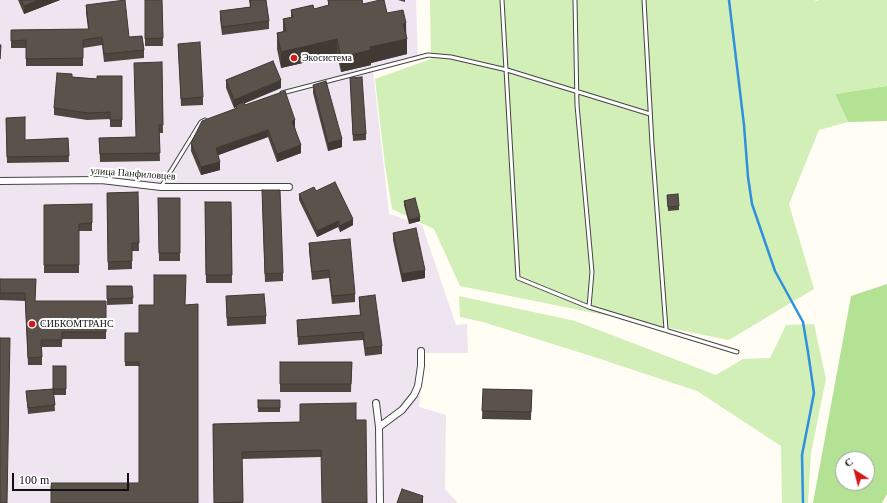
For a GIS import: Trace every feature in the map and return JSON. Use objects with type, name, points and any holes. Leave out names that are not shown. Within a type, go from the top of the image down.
[{"type":"street","name":"улица Панфиловцев","points":[[0,181],[101,180],[161,187],[289,187]]},
{"type":"street","points":[[379,428],[402,410],[414,395],[418,386],[421,366],[421,351]]},
{"type":"street","points":[[376,402],[379,428],[380,503]]},
{"type":"lane","points":[[502,0],[518,278],[589,307],[666,329],[738,352]]},
{"type":"lane","points":[[575,0],[576,91],[592,272],[589,307]]},
{"type":"lane","points":[[644,0],[650,114],[666,329]]},
{"type":"lane","points":[[278,95],[428,55],[450,57],[507,70],[650,114]]},
{"type":"lane","points":[[161,187],[201,122],[208,119]]},
{"type":"shaded area","points":[[0,0],[416,0],[418,57],[373,71],[389,214],[422,225],[456,325],[467,324],[468,353],[425,353],[419,407],[446,415],[445,489],[458,503],[0,503]]},
{"type":"green space","points":[[430,0],[887,0],[887,86],[835,94],[848,122],[819,130],[789,204],[814,289],[729,340],[460,286],[434,229],[392,209],[385,165],[375,79],[431,59]]},
{"type":"green space","points":[[887,86],[887,121],[848,122],[835,94]]},
{"type":"green space","points":[[887,284],[887,494],[882,503],[813,503],[851,296]]},
{"type":"green space","points":[[459,296],[575,321],[716,375],[743,359],[770,358],[786,325],[814,324],[826,379],[811,453],[808,503],[782,503],[781,446],[697,391],[483,322],[460,317]]},
{"type":"building","points":[[21,0],[39,0],[24,6]]},
{"type":"building","points":[[125,0],[129,37],[142,36],[144,50],[104,54],[102,37],[83,40],[83,58],[26,59],[26,40],[11,41],[11,30],[89,29],[86,5]]},
{"type":"building","points":[[145,0],[162,0],[163,38],[145,39]]},
{"type":"building","points":[[250,0],[266,0],[269,21],[222,27],[220,11],[251,7]]},
{"type":"building","points":[[328,0],[362,0],[363,4],[384,0],[387,13],[403,10],[406,23],[403,24],[407,39],[370,47],[371,50],[341,57],[337,39],[281,52],[277,33],[286,31],[283,19],[293,17],[291,10],[313,5],[314,9],[329,5]]},
{"type":"building","points":[[200,42],[203,97],[181,99],[178,44]]},
{"type":"building","points":[[273,61],[281,80],[234,100],[226,80]]},
{"type":"building","points":[[162,62],[163,125],[159,125],[160,153],[100,154],[99,138],[136,137],[134,63]]},
{"type":"building","points":[[57,73],[72,74],[72,77],[97,79],[97,76],[122,76],[122,120],[110,120],[110,112],[87,113],[54,108]]},
{"type":"building","points":[[362,77],[366,134],[353,135],[350,78]]},
{"type":"building","points":[[326,81],[342,139],[328,143],[313,85]]},
{"type":"building","points":[[285,91],[295,120],[292,121],[301,145],[277,154],[268,130],[216,148],[220,162],[201,167],[191,143],[202,121],[237,108],[236,105],[244,102],[245,105]]},
{"type":"building","points":[[25,117],[25,140],[68,138],[69,156],[7,157],[6,118]]},
{"type":"building","points":[[335,182],[353,219],[340,226],[338,221],[317,231],[299,194],[314,187],[316,191]]},
{"type":"building","points":[[262,190],[280,190],[283,273],[265,274]]},
{"type":"building","points":[[138,192],[139,243],[132,243],[132,261],[108,262],[107,193]]},
{"type":"building","points":[[678,194],[679,206],[668,207],[667,195]]},
{"type":"building","points":[[158,198],[180,198],[180,253],[159,253]]},
{"type":"building","points":[[415,198],[420,217],[409,220],[404,201]]},
{"type":"building","points":[[205,202],[231,202],[232,275],[206,275]]},
{"type":"building","points":[[92,204],[92,223],[79,224],[79,265],[44,265],[44,205]]},
{"type":"building","points":[[416,228],[425,270],[402,274],[393,233]]},
{"type":"building","points":[[350,239],[355,294],[332,296],[329,270],[312,272],[309,243]]},
{"type":"building","points":[[154,275],[186,275],[185,305],[198,304],[198,503],[51,503],[51,483],[139,483],[139,362],[125,362],[125,333],[139,333],[139,305],[154,305]]},
{"type":"building","points":[[0,279],[36,279],[35,301],[106,301],[106,332],[62,332],[62,340],[41,340],[42,357],[28,358],[25,293],[0,293]]},
{"type":"building","points":[[107,286],[132,286],[133,298],[107,299]]},
{"type":"building","points":[[264,294],[266,316],[227,318],[226,296]]},
{"type":"building","points":[[375,295],[382,346],[365,348],[363,332],[298,337],[297,320],[361,315],[359,297]]},
{"type":"building","points":[[0,338],[10,338],[7,503],[0,503]]},
{"type":"building","points":[[280,362],[352,362],[351,384],[280,384]]},
{"type":"building","points":[[53,366],[66,366],[66,389],[53,389]]},
{"type":"building","points":[[53,389],[55,405],[28,408],[26,391]]},
{"type":"building","points":[[483,389],[532,390],[531,412],[482,411]]},
{"type":"building","points":[[258,400],[280,400],[280,408],[258,408]]},
{"type":"building","points":[[356,403],[356,420],[366,420],[367,503],[322,503],[321,450],[242,452],[243,502],[214,503],[213,424],[300,422],[300,404]]},
{"type":"building","points":[[402,489],[423,496],[421,503],[397,503]]},
{"type":"waterway","points":[[729,0],[752,204],[775,271],[803,322],[808,352],[814,393],[802,455],[803,503]]},
{"type":"place","name":"Экосистема","points":[[294,58]]},
{"type":"place","name":"СИБКОМТРАНС","points":[[32,324]]}]
